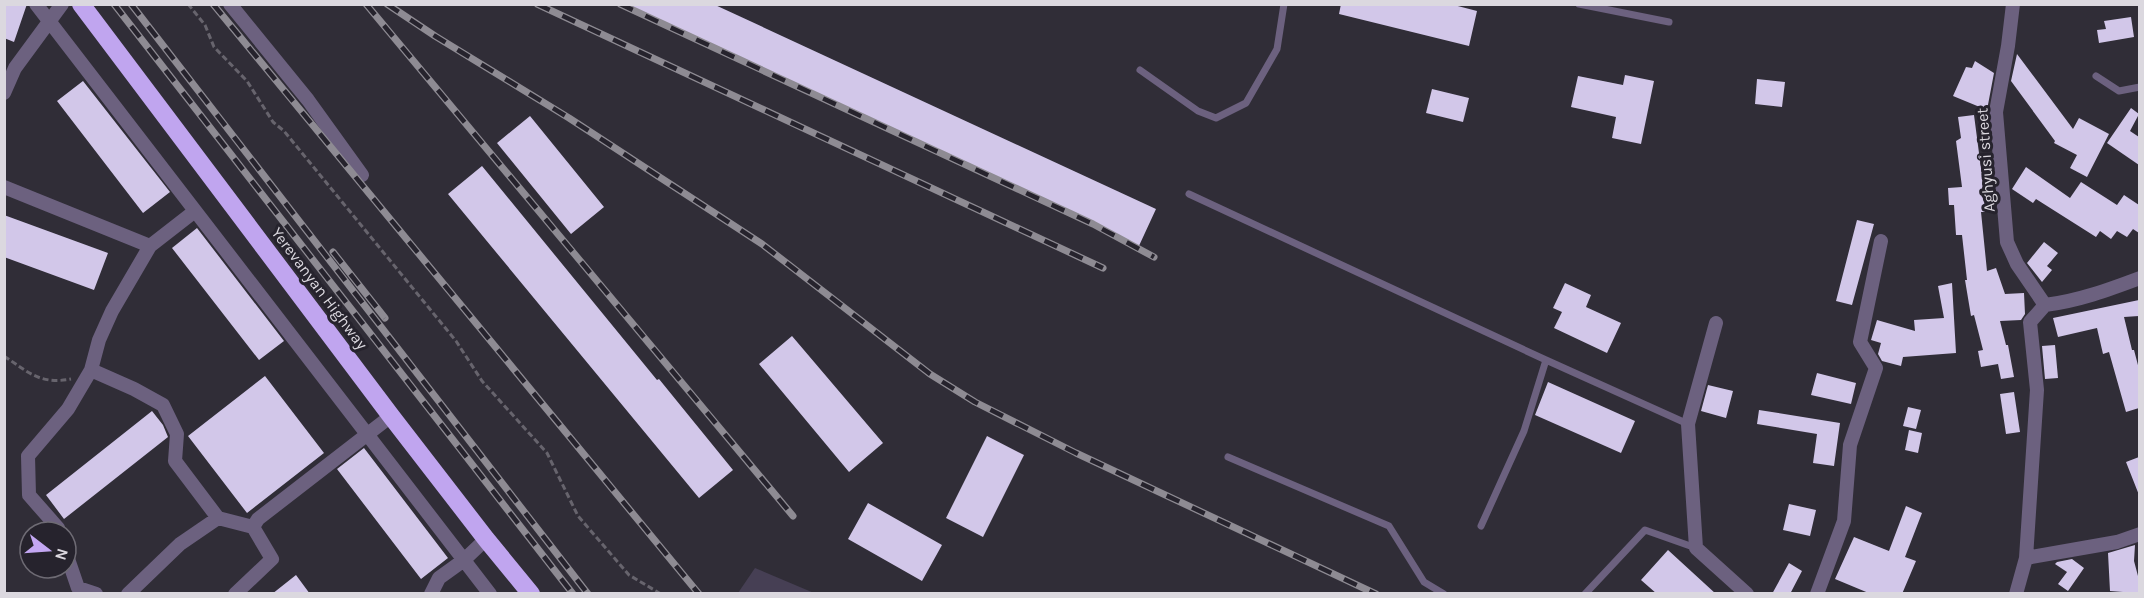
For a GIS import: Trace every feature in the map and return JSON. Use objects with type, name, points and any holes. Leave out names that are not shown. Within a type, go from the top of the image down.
[{"type":"highway","name":"Yerevanyan Highway","points":[[81,4],[391,416],[486,540],[531,594]]},
{"type":"street","points":[[36,4],[490,594]]},
{"type":"street","points":[[4,93],[15,68],[63,4]]},
{"type":"street","points":[[230,4],[308,100],[362,175]]},
{"type":"street","name":"Aghyusi street","points":[[2013,4],[1996,112],[2007,242],[2017,264],[2045,305]]},
{"type":"street","points":[[4,187],[150,246]]},
{"type":"street","points":[[51,520],[28,495],[28,456],[68,409],[91,370],[99,340],[112,311],[150,246],[195,211]]},
{"type":"street","points":[[1817,594],[1844,522],[1850,445],[1876,368],[1860,342],[1881,241]]},
{"type":"street","points":[[2016,594],[2026,558],[2037,390],[2030,322],[2045,305],[2097,294],[2139,279]]},
{"type":"street","points":[[1716,323],[1688,424],[1696,548],[1747,594]]},
{"type":"street","points":[[91,370],[163,405],[177,434],[175,461],[218,518],[253,527],[272,559],[239,592]]},
{"type":"street","points":[[253,527],[258,519],[391,416]]},
{"type":"street","points":[[128,594],[180,544],[218,518]]},
{"type":"street","points":[[2026,558],[2118,542],[2139,534]]},
{"type":"street","points":[[431,594],[439,578],[486,540]]},
{"type":"street","points":[[75,591],[96,594]]},
{"type":"lane","points":[[1140,70],[1198,111],[1216,118],[1246,103],[1277,49],[1284,4]]},
{"type":"lane","points":[[1579,4],[1669,22]]},
{"type":"lane","points":[[2096,76],[2119,91],[2139,87]]},
{"type":"lane","points":[[1189,194],[1688,424]]},
{"type":"lane","points":[[1481,526],[1524,431],[1545,360]]},
{"type":"lane","points":[[1228,457],[1389,526],[1424,582],[1444,594]]},
{"type":"lane","points":[[1585,594],[1645,530],[1696,548]]},
{"type":"path","points":[[188,4],[205,25],[214,47],[247,81],[273,122],[284,131],[444,327],[482,381],[546,453],[578,516],[629,575],[661,594]]},
{"type":"path","points":[[4,356],[37,377],[55,382],[77,378],[91,370]]},
{"type":"shaded area","points":[[755,568],[814,593],[738,593]]},
{"type":"building","points":[[4,4],[27,4],[14,42],[4,38]]},
{"type":"building","points":[[614,4],[713,4],[1156,209],[1138,248]]},
{"type":"building","points":[[1341,4],[1450,4],[1477,11],[1469,46],[1339,14]]},
{"type":"building","points":[[2131,17],[2134,37],[2099,43],[2097,30],[2106,29],[2104,21]]},
{"type":"building","points":[[2017,54],[2073,129],[2079,118],[2109,134],[2087,177],[2070,168],[2077,155],[2054,143],[2055,141],[2011,81]]},
{"type":"building","points":[[1975,61],[1994,73],[1987,110],[1953,96],[1966,67],[1972,68]]},
{"type":"building","points":[[1625,75],[1654,81],[1641,144],[1612,138],[1616,117],[1571,107],[1578,76],[1623,85]]},
{"type":"building","points":[[1757,79],[1785,82],[1782,107],[1755,104]]},
{"type":"building","points":[[83,81],[170,192],[143,213],[57,101]]},
{"type":"building","points":[[1432,89],[1469,98],[1463,122],[1426,113]]},
{"type":"building","points":[[2131,108],[2139,114],[2130,131],[2139,137],[2139,165],[2107,143]]},
{"type":"building","points":[[1974,115],[1985,212],[1981,212],[1987,271],[1996,268],[2005,294],[2024,293],[2025,314],[2021,320],[2000,321],[2006,345],[2008,345],[2014,377],[2001,379],[1998,364],[1981,367],[1978,351],[1983,350],[1974,315],[1971,316],[1965,280],[1967,280],[1962,235],[1956,235],[1954,205],[1949,205],[1948,188],[1962,187],[1956,141],[1961,138],[1958,117]]},
{"type":"building","points":[[530,116],[604,207],[571,234],[497,143]]},
{"type":"building","points":[[482,166],[733,470],[699,498],[448,194]]},
{"type":"building","points":[[2026,167],[2070,198],[2081,182],[2117,205],[2124,195],[2139,205],[2139,233],[2133,229],[2127,237],[2117,231],[2111,239],[2100,231],[2096,237],[2036,199],[2033,203],[2012,189]]},
{"type":"building","points":[[4,215],[108,253],[94,290],[4,257]]},
{"type":"building","points":[[1857,220],[1874,224],[1852,305],[1836,301]]},
{"type":"building","points":[[197,228],[284,341],[259,360],[172,248]]},
{"type":"building","points":[[2044,242],[2058,253],[2047,266],[2052,270],[2042,282],[2027,263]]},
{"type":"building","points":[[1565,283],[1591,295],[1586,307],[1621,323],[1607,353],[1554,328],[1562,312],[1553,308]]},
{"type":"building","points":[[1952,283],[1956,353],[1903,357],[1901,366],[1882,361],[1878,354],[1881,343],[1871,340],[1877,320],[1915,331],[1914,320],[1944,318],[1938,286]]},
{"type":"building","points":[[2139,300],[2139,316],[2124,317],[2139,369],[2139,408],[2126,412],[2109,352],[2103,354],[2097,328],[2058,337],[2053,318]]},
{"type":"building","points":[[792,336],[883,443],[849,472],[759,364]]},
{"type":"building","points":[[2055,345],[2058,378],[2045,379],[2042,346]]},
{"type":"building","points":[[1817,373],[1856,383],[1851,404],[1811,395]]},
{"type":"building","points":[[265,376],[324,453],[247,513],[188,436]]},
{"type":"building","points":[[1548,382],[1635,421],[1621,453],[1535,415]]},
{"type":"building","points":[[1708,385],[1733,391],[1726,418],[1701,411]]},
{"type":"building","points":[[2014,392],[2020,432],[2006,434],[2000,394]]},
{"type":"building","points":[[1908,407],[1921,410],[1916,429],[1903,426]]},
{"type":"building","points":[[1759,410],[1840,423],[1834,466],[1813,463],[1817,434],[1757,424]]},
{"type":"building","points":[[152,411],[163,425],[168,437],[64,519],[46,495]]},
{"type":"building","points":[[1909,430],[1922,433],[1918,453],[1905,450]]},
{"type":"building","points":[[987,436],[1024,455],[983,537],[946,518]]},
{"type":"building","points":[[364,448],[448,558],[421,579],[337,469]]},
{"type":"building","points":[[2139,457],[2139,495],[2126,462]]},
{"type":"building","points":[[868,503],[942,545],[922,581],[848,539]]},
{"type":"building","points":[[1789,504],[1816,510],[1810,536],[1783,530]]},
{"type":"building","points":[[1906,506],[1922,513],[1905,557],[1916,561],[1902,594],[1871,594],[1835,579],[1854,537],[1889,551]]},
{"type":"building","points":[[2135,545],[2134,561],[2139,576],[2139,594],[2110,591],[2108,553]]},
{"type":"building","points":[[1668,550],[1716,594],[1657,594],[1641,580]]},
{"type":"building","points":[[2072,559],[2084,568],[2068,591],[2058,584],[2067,572],[2055,564]]},
{"type":"building","points":[[1789,563],[1802,571],[1790,594],[1772,594]]},
{"type":"building","points":[[296,575],[310,594],[272,594]]},
{"type":"railway","points":[[114,4],[573,594]]},
{"type":"railway","points":[[131,4],[588,594]]},
{"type":"railway","points":[[213,4],[699,594]]},
{"type":"railway","points":[[366,4],[793,516]]},
{"type":"railway","points":[[387,4],[569,118],[762,244],[930,374],[975,402],[1076,453],[1376,594]]},
{"type":"railway","points":[[537,4],[1103,268]]},
{"type":"railway","points":[[620,4],[1093,224],[1154,257]]},
{"type":"railway","points":[[333,252],[385,318]]}]
